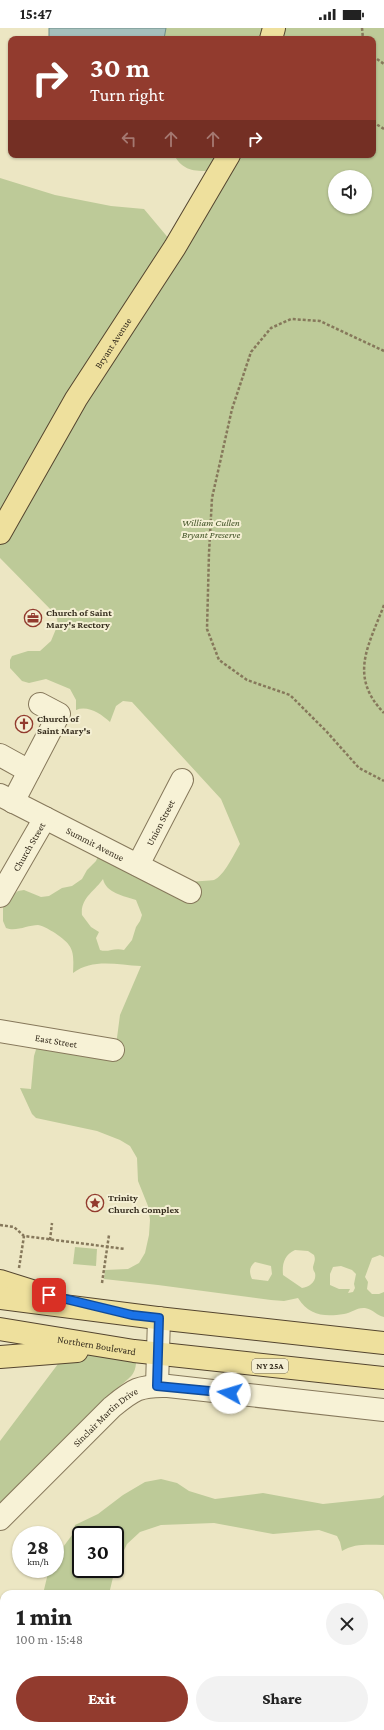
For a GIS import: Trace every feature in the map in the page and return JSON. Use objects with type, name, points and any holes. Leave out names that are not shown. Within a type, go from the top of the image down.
[{"type":"main road","name":"Bryant Avenue","points":[[0,532],[76,399],[175,247],[227,158]]},
{"type":"main road","points":[[9,1278],[35,1292],[132,1315]]},
{"type":"main road","points":[[0,1298],[132,1315],[384,1342]]},
{"type":"main road","name":"Northern Boulevard","points":[[0,1330],[134,1351],[384,1378]]},
{"type":"main road","points":[[0,1357],[67,1352],[134,1351]]},
{"type":"street","points":[[6,798],[29,771],[59,714],[40,704]]},
{"type":"street","points":[[0,755],[29,771]]},
{"type":"street","name":"Union Street","points":[[138,865],[182,780]]},
{"type":"street","name":"Summit Avenue","points":[[6,798],[190,892]]},
{"type":"street","name":"Church Street","points":[[0,896],[45,818]]},
{"type":"street","name":"East Street","points":[[0,1031],[113,1050]]},
{"type":"street","points":[[157,1386],[159,1318]]},
{"type":"street","name":"Sinclair Martin Drive","points":[[0,1519],[112,1407],[136,1389],[142,1387],[157,1386],[384,1410]]},
{"type":"path","points":[[384,351],[320,321],[292,319],[271,328],[251,352],[232,409],[212,498],[207,629],[219,660],[247,680],[290,695],[327,732],[359,768],[384,780]]},
{"type":"path","points":[[384,605],[367,646],[364,672],[366,686],[375,704],[384,713]]},
{"type":"path","points":[[50,1240],[52,1223]]},
{"type":"path","points":[[0,1225],[14,1227],[24,1236],[124,1249]]},
{"type":"path","points":[[102,1283],[109,1235]]},
{"type":"path","points":[[9,1278],[24,1236]]},
{"type":"green space","points":[[49,28],[267,28],[265,36],[49,36]]},
{"type":"green space","name":"William Cullen Bryant Preserve","points":[[274,28],[384,28],[384,1257],[380,1255],[372,1258],[365,1277],[368,1282],[367,1289],[372,1294],[384,1292],[384,1317],[365,1308],[359,1308],[337,1315],[318,1314],[307,1309],[298,1298],[284,1301],[271,1300],[104,1279],[105,1270],[128,1269],[139,1263],[145,1253],[149,1235],[150,1220],[148,1206],[138,1181],[137,1158],[130,1146],[120,1140],[97,1131],[36,1118],[32,1114],[20,1088],[31,1089],[34,1056],[39,1040],[115,1053],[120,1015],[141,966],[97,964],[81,968],[73,973],[72,950],[66,942],[55,933],[38,925],[18,929],[6,928],[3,921],[3,908],[8,899],[18,891],[24,890],[41,897],[49,896],[62,888],[72,886],[82,879],[87,870],[96,861],[102,847],[188,882],[214,880],[221,874],[240,844],[221,799],[132,702],[123,701],[116,706],[110,722],[103,716],[90,709],[76,710],[76,700],[70,689],[46,679],[29,683],[22,681],[10,668],[10,660],[12,656],[28,651],[40,651],[51,641],[58,624],[56,615],[0,558],[0,178],[55,195],[111,206],[144,209],[175,246],[210,171],[189,169],[181,164],[176,158],[376,158],[376,36],[272,36]],"holes":[[[103,879],[105,884],[112,891],[136,900],[142,915],[132,940],[124,950],[100,950],[96,938],[99,932],[91,927],[82,915],[83,904],[86,899]],[[295,1250],[308,1251],[314,1255],[315,1260],[313,1270],[315,1273],[315,1279],[312,1284],[302,1288],[283,1275],[284,1260],[288,1254]],[[255,1262],[271,1266],[272,1274],[268,1281],[252,1279],[250,1272]],[[341,1266],[352,1270],[356,1274],[354,1284],[355,1288],[353,1292],[348,1293],[350,1289],[339,1289],[330,1285],[330,1274],[333,1267]]]},
{"type":"green space","points":[[75,1247],[97,1249],[96,1266],[73,1264]]},
{"type":"green space","points":[[67,1352],[136,1356],[136,1362],[134,1371],[130,1378],[0,1504],[0,1441]]},
{"type":"green space","points":[[161,1479],[177,1483],[189,1491],[215,1499],[263,1493],[323,1504],[380,1498],[384,1495],[384,1545],[357,1546],[347,1548],[342,1551],[337,1536],[319,1530],[273,1534],[214,1523],[161,1525],[140,1532],[127,1544],[124,1550],[124,1526],[75,1526],[98,1514],[123,1495],[145,1482]]},
{"type":"green space","points":[[72,1535],[72,1578],[113,1578],[110,1590],[44,1590],[47,1578],[64,1578],[64,1546]]},
{"type":"water","points":[[49,28],[166,28],[165,36],[49,36]]},
{"type":"place","name":"Church of Saint Mary's Rectory","points":[[33,618]]},
{"type":"place","name":"Church of Saint Mary's","points":[[24,724]]},
{"type":"place","name":"Trinity Church Complex","points":[[95,1203]]},
{"type":"route","points":[[49,1295],[132,1315],[159,1318],[157,1386],[230,1393]]}]
